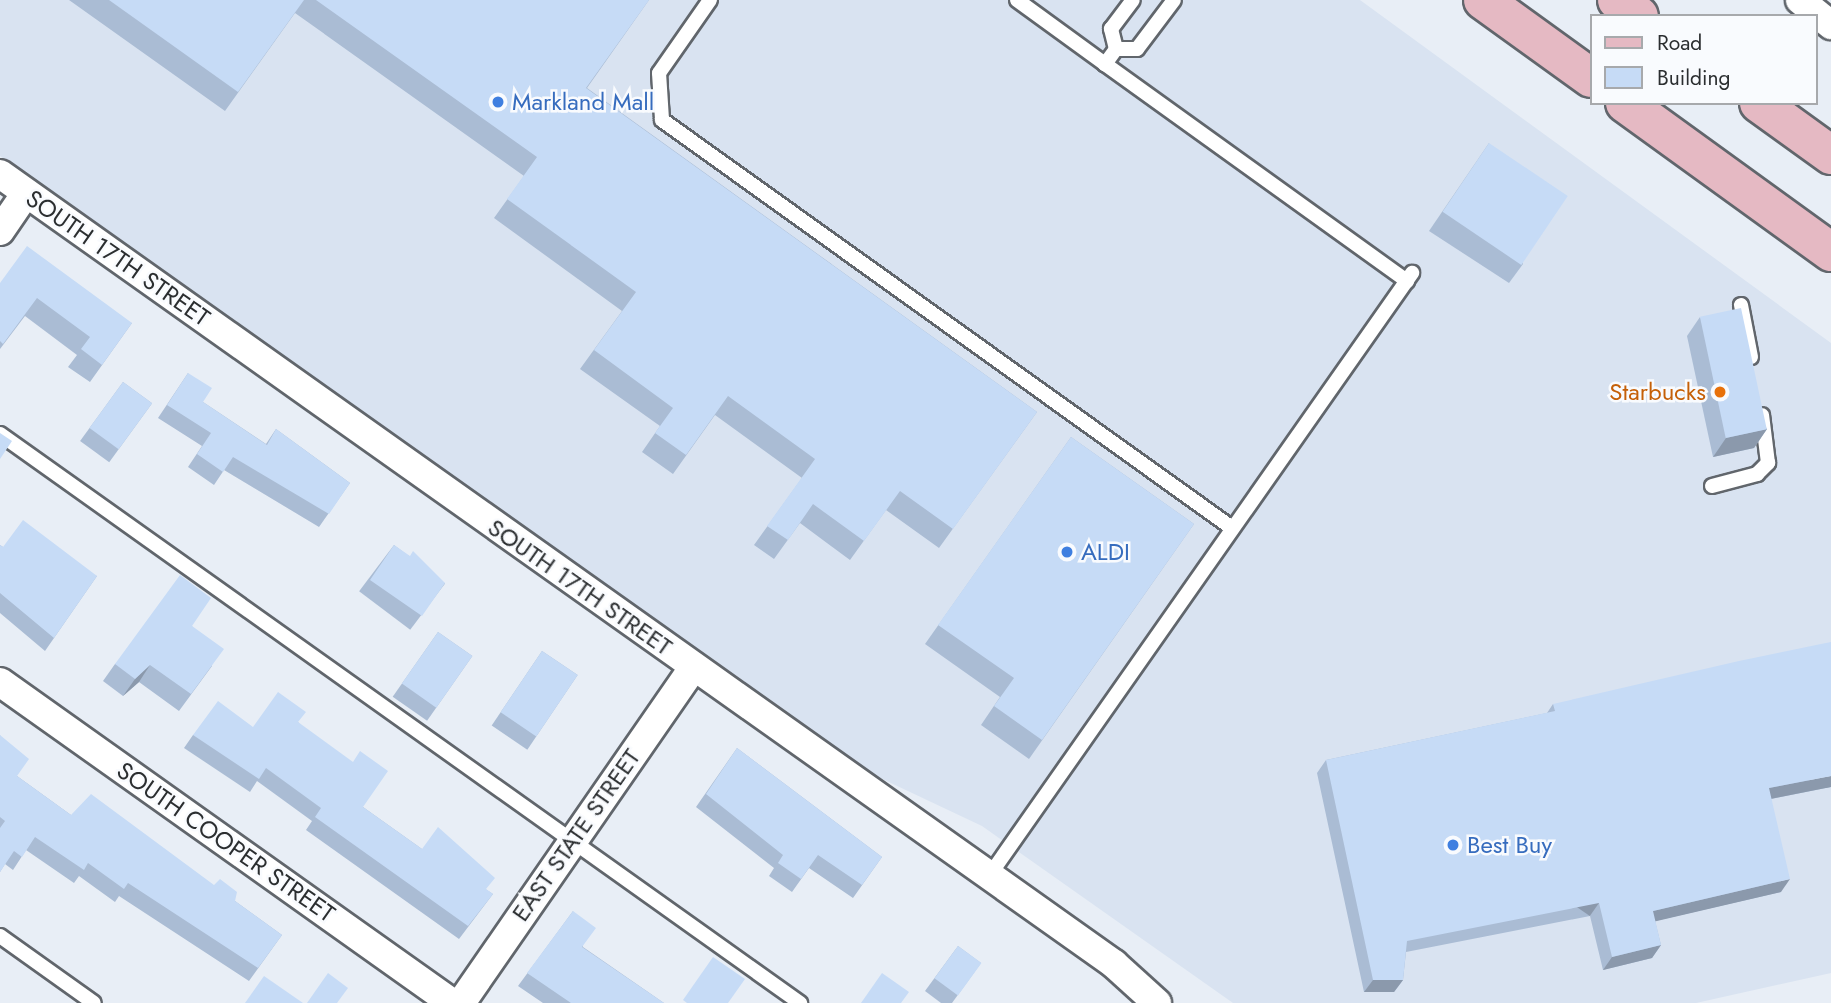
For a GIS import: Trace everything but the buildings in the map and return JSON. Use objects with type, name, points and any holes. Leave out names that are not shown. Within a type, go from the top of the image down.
[{"type":"main road","points":[[1483,0],[1590,78]]},
{"type":"main road","points":[[1617,0],[1636,14]]},
{"type":"main road","points":[[1628,105],[1831,252]]},
{"type":"main road","points":[[1762,105],[1831,155]]},
{"type":"street","points":[[1800,0],[1831,24]]},
{"type":"street","name":"SOUTH 17TH STREET","points":[[0,174],[989,876],[1157,1003]]},
{"type":"street","points":[[0,231],[26,193]]},
{"type":"street","name":"EAST STATE STREET","points":[[461,1003],[693,668]]},
{"type":"street","name":"SOUTH COOPER STREET","points":[[0,681],[452,1003]]},
{"type":"lane","points":[[710,0],[659,74],[662,120],[1232,528]]},
{"type":"lane","points":[[989,876],[1410,277],[1017,0]]},
{"type":"lane","points":[[1116,49],[1111,29],[1133,0]]},
{"type":"lane","points":[[1116,49],[1138,49],[1174,0]]},
{"type":"lane","points":[[1105,64],[1116,49]]},
{"type":"lane","points":[[1741,305],[1754,372]]},
{"type":"lane","points":[[1712,485],[1758,474],[1768,463],[1759,398]]},
{"type":"lane","points":[[0,434],[800,1003]]},
{"type":"lane","points":[[0,936],[93,1003]]},
{"type":"shaded area","points":[[0,0],[1360,0],[1831,343],[1831,973],[1696,1003],[1233,1003],[982,826],[857,767],[0,156]]},
{"type":"place","name":"Markland Mall","points":[[498,102]]},
{"type":"place","name":"Starbucks","points":[[1720,392]]},
{"type":"place","name":"ALDI","points":[[1067,552]]},
{"type":"place","name":"Best Buy","points":[[1453,845]]}]
